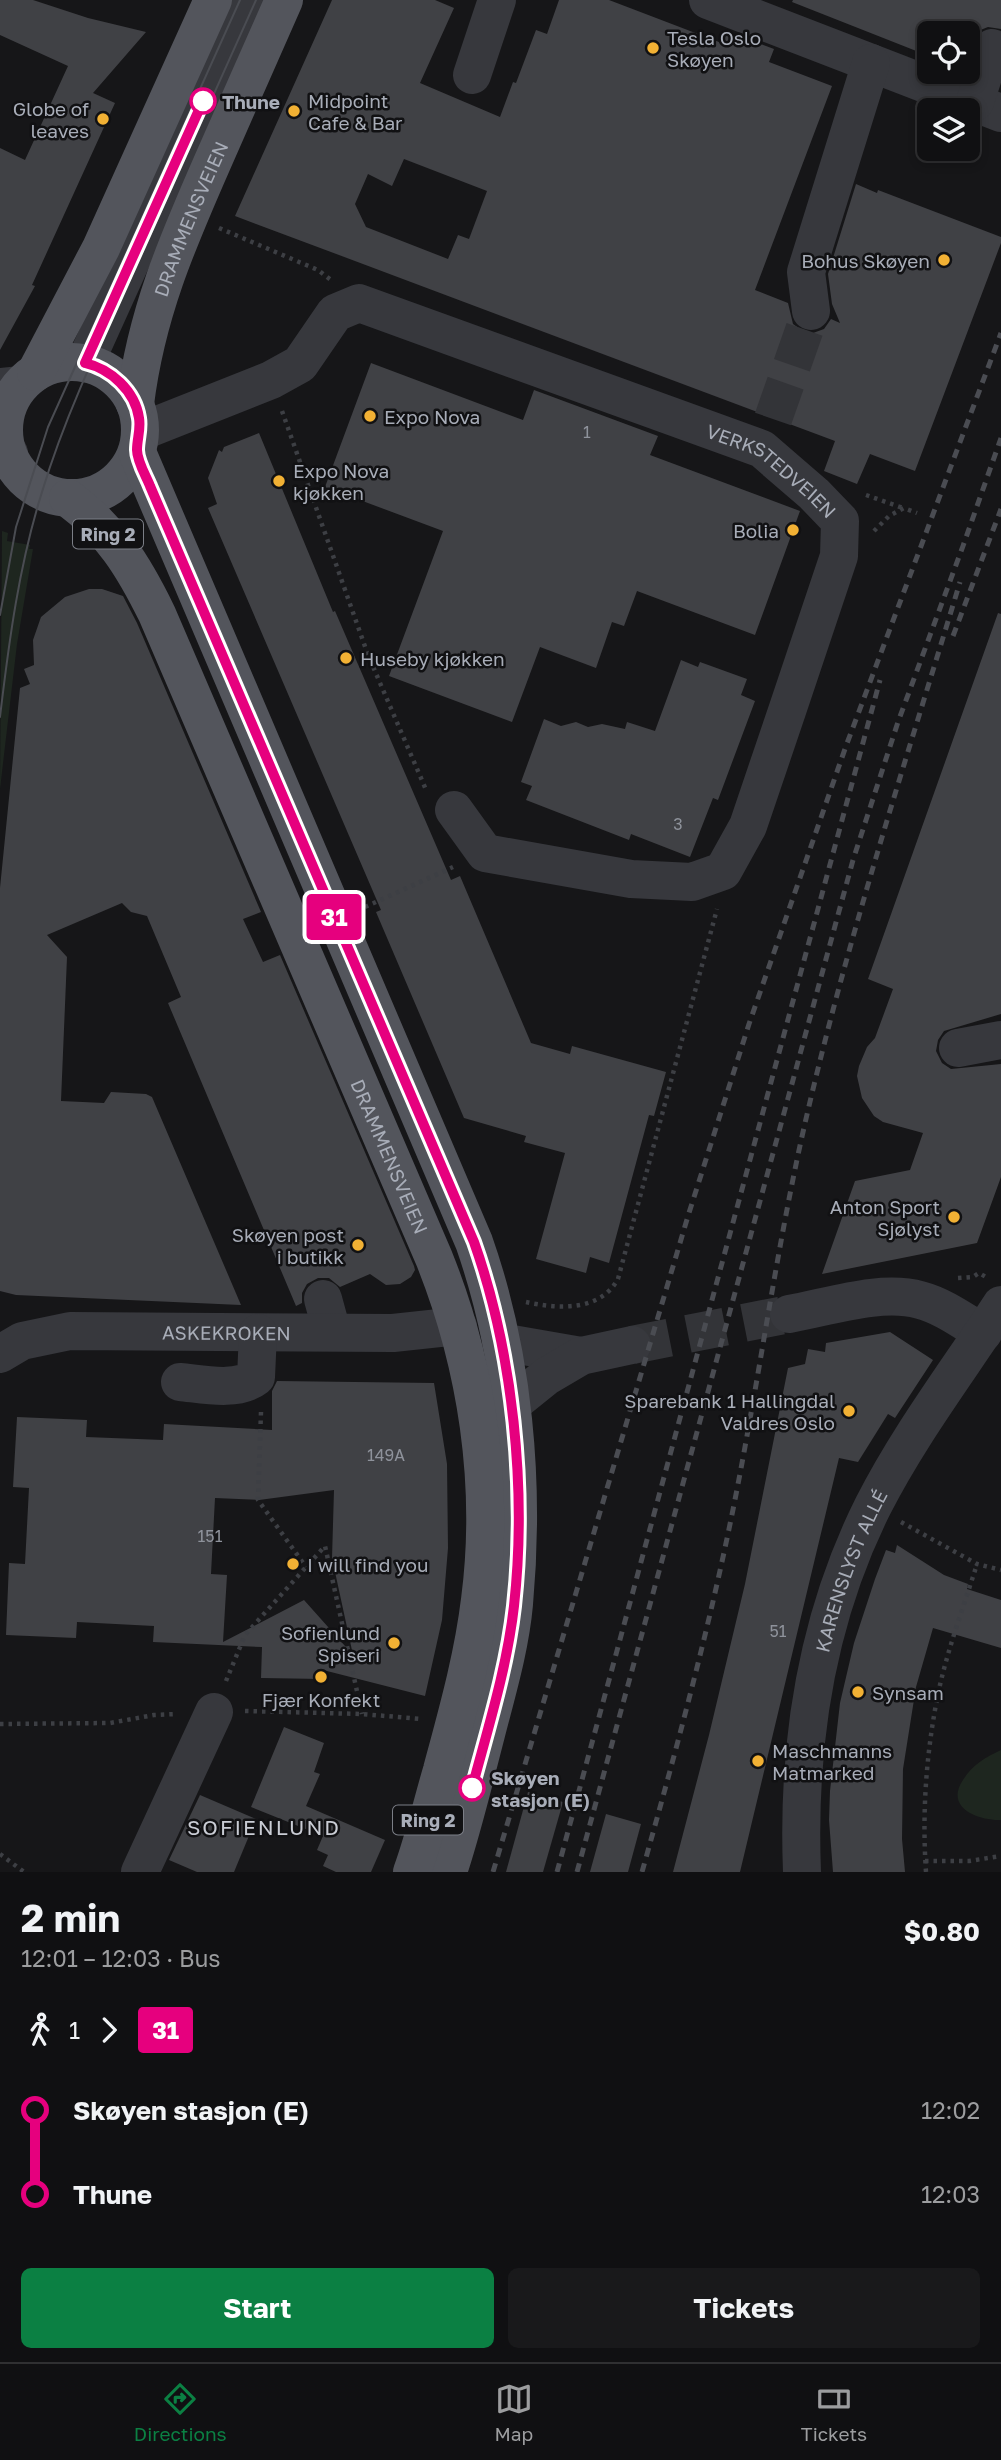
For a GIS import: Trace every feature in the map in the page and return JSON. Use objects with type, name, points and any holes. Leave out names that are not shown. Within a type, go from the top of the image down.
[{"type":"main road","points":[[19,381],[62,363],[85,363],[109,373],[125,386],[137,429],[126,471],[110,486],[90,496],[68,498],[55,495],[35,487],[18,471],[5,450],[4,428],[19,381],[101,248],[213,0]]},
{"type":"main road","name":"DRAMMENSVEIEN","points":[[284,0],[165,277],[140,359],[137,429],[474,1242],[487,1278],[501,1342],[511,1405],[518,1497],[514,1605],[499,1685],[448,1872]]},
{"type":"main road","name":"DRAMMENSVEIEN","points":[[68,498],[92,516],[126,556],[157,614],[434,1258],[458,1326],[472,1377],[482,1451],[485,1540],[481,1598],[465,1686],[412,1872]]},
{"type":"street","points":[[85,363],[249,0]]},
{"type":"street","points":[[472,75],[497,0]]},
{"type":"street","points":[[708,0],[988,108],[992,48]]},
{"type":"street","points":[[811,312],[806,272],[871,63]]},
{"type":"street","points":[[137,429],[271,380],[300,364],[335,313],[359,303]]},
{"type":"street","name":"VERKSTEDVEIEN","points":[[359,303],[768,434],[814,494],[840,521],[839,556],[748,826],[723,871]]},
{"type":"street","points":[[454,810],[485,853],[631,879],[692,882],[723,871]]},
{"type":"street","points":[[958,1048],[1001,1040]]},
{"type":"street","points":[[789,1314],[886,1295],[905,1296],[946,1310],[992,1319]]},
{"type":"street","name":"ASKEKROKEN","points":[[0,1354],[22,1342],[70,1331],[258,1333],[328,1316],[393,1333],[458,1326]]},
{"type":"street","name":"KARENSLYST ALLÉ","points":[[802,1872],[801,1787],[805,1733],[814,1682],[850,1557],[899,1460],[992,1319]]},
{"type":"street","points":[[180,1382],[247,1384],[256,1377],[258,1333]]},
{"type":"street","points":[[501,1342],[581,1356]]},
{"type":"street","points":[[511,1405],[547,1376],[581,1356],[632,1345]]},
{"type":"street","points":[[140,1872],[214,1712]]},
{"type":"path","points":[[211,225],[318,270],[359,303]]},
{"type":"path","points":[[271,380],[384,693],[433,805],[454,810]]},
{"type":"path","points":[[866,495],[904,508]]},
{"type":"path","points":[[358,910],[485,853]]},
{"type":"path","points":[[519,1300],[550,1307],[576,1307],[603,1294],[614,1286],[618,1279],[718,903],[723,871]]},
{"type":"path","points":[[261,1406],[258,1500],[306,1567]]},
{"type":"path","points":[[873,1507],[977,1564],[1001,1570]]},
{"type":"path","points":[[214,1712],[244,1635],[325,1546],[362,1714]]},
{"type":"path","points":[[926,1872],[925,1801],[929,1741],[946,1664],[977,1564]]},
{"type":"path","points":[[0,1854],[24,1872]]},
{"type":"path","points":[[925,1861],[969,1861],[1001,1856]]},
{"type":"shaded area","points":[[2,531],[8,533],[7,541],[30,545],[29,549],[33,549],[17,644],[0,789]]},
{"type":"shaded area","points":[[1001,1750],[1001,1820],[992,1820],[967,1811],[958,1798],[958,1790],[975,1766]]},
{"type":"building","points":[[0,0],[33,0],[88,18],[146,32],[93,93],[115,103],[32,285],[35,286],[0,350],[0,148],[25,160],[68,66],[0,35]]},
{"type":"building","points":[[332,0],[435,0],[454,8],[420,83],[500,117],[536,30],[547,34],[559,0],[609,0],[719,42],[724,30],[774,49],[769,62],[832,86],[755,290],[788,303],[793,324],[803,331],[813,333],[824,329],[831,319],[840,323],[832,304],[828,274],[856,184],[1001,237],[1001,243],[915,471],[870,454],[857,484],[824,471],[835,441],[235,216]],"holes":[[[404,159],[487,191],[469,239],[458,235],[448,259],[366,227],[355,204],[368,174],[392,186]]]},
{"type":"building","points":[[1001,0],[1001,29],[988,27],[980,30],[980,21],[917,21],[917,51],[792,2]]},
{"type":"building","points":[[371,363],[523,420],[534,390],[658,436],[650,455],[800,511],[755,635],[637,591],[624,626],[612,622],[596,668],[540,647],[512,722],[389,676],[443,531],[325,487]]},
{"type":"building","points":[[259,433],[333,612],[335,611],[451,880],[460,876],[531,1043],[570,1054],[572,1046],[666,1072],[654,1116],[649,1115],[609,1263],[590,1257],[586,1273],[536,1259],[565,1153],[524,1142],[526,1136],[464,1118],[376,912],[381,910],[208,508],[217,504],[208,478],[219,450],[222,452],[224,447]]},
{"type":"building","points":[[89,589],[102,589],[123,596],[137,623],[261,912],[243,919],[263,962],[280,955],[414,1266],[411,1277],[400,1284],[386,1285],[370,1274],[340,1287],[329,1278],[318,1278],[307,1284],[302,1293],[302,1303],[296,1306],[168,1003],[181,997],[147,916],[131,912],[122,903],[47,935],[67,957],[61,1101],[104,1103],[111,1092],[146,1094],[152,1097],[241,1305],[16,1295],[0,1291],[0,888],[20,688],[30,684],[24,669],[34,665],[33,640],[41,617],[65,597]]},
{"type":"building","points":[[998,613],[1001,614],[1001,1014],[944,1031],[938,1040],[936,1051],[942,1063],[951,1069],[1001,1064],[1001,1177],[977,1243],[822,1274],[855,1181],[910,1170],[923,1133],[883,1122],[874,1116],[862,1098],[857,1076],[859,1066],[867,1047],[875,1038],[893,989],[868,979]]},
{"type":"building","points":[[681,660],[698,667],[700,662],[747,679],[741,695],[755,701],[718,800],[713,798],[690,857],[631,834],[629,840],[526,800],[532,786],[521,782],[544,719],[561,726],[576,722],[588,727],[602,724],[625,729],[627,722],[655,731]]},
{"type":"building","points":[[890,1332],[933,1360],[895,1418],[888,1414],[858,1462],[839,1458],[740,1872],[673,1872],[745,1584],[788,1368],[805,1364],[808,1349],[825,1352],[826,1343]]},
{"type":"building","points":[[277,1381],[434,1383],[447,1464],[448,1548],[442,1620],[425,1696],[323,1670],[323,1679],[261,1678],[262,1647],[153,1642],[154,1626],[77,1622],[76,1638],[6,1635],[9,1563],[25,1564],[29,1488],[13,1487],[17,1417],[87,1420],[86,1437],[163,1440],[164,1424],[272,1430],[272,1391]],"holes":[[[334,1490],[332,1558],[353,1655],[304,1600],[223,1642],[227,1575],[211,1574],[215,1498],[259,1500]]]},
{"type":"building","points":[[897,1545],[944,1575],[968,1584],[967,1589],[1001,1600],[1001,1648],[933,1628],[916,1687],[903,1769],[902,1839],[905,1872],[833,1872],[830,1791],[840,1703],[854,1643],[875,1579],[886,1550],[895,1553]]},
{"type":"building","points":[[284,1727],[324,1743],[314,1772],[320,1774],[306,1806],[385,1840],[371,1872],[336,1872],[323,1866],[328,1855],[317,1850],[323,1836],[251,1807]]},
{"type":"building","points":[[528,1792],[563,1802],[543,1872],[506,1872]]},
{"type":"building","points":[[200,1795],[256,1819],[234,1872],[197,1872],[169,1860]]},
{"type":"building","points":[[606,1814],[641,1824],[628,1872],[590,1872]]},
{"type":"tunnel","points":[[773,419],[811,311]]},
{"type":"tunnel","points":[[632,1345],[789,1314]]},
{"type":"tram line","points":[[0,615],[16,527],[48,427],[240,0]]},
{"type":"tram line","points":[[0,717],[21,575],[34,520],[62,433],[256,0]]},
{"type":"railway","points":[[493,1872],[688,1216],[749,1024],[846,746],[1001,333]]},
{"type":"railway","points":[[577,1872],[853,860],[898,722],[1001,438]]},
{"type":"railway","points":[[953,636],[1001,509]]},
{"type":"railway","points":[[642,1872],[720,1572],[791,1189],[818,1070],[875,860],[960,582]]},
{"type":"railway","points":[[557,1872],[880,680]]},
{"type":"bus line","name":"31","points":[[203,101],[85,363],[109,373],[125,386],[135,404],[140,432],[137,452],[150,486],[474,1242],[487,1278],[511,1405],[518,1497],[517,1553],[514,1605],[507,1649],[472,1788]]},
{"type":"place","name":"Tesla Oslo Skøyen","points":[[653,48]]},
{"type":"place","name":"Thune","points":[[203,101]]},
{"type":"place","name":"Midpoint Cafe & Bar","points":[[294,111]]},
{"type":"place","name":"Globe of leaves","points":[[103,119]]},
{"type":"place","name":"Bohus Skøyen","points":[[944,260]]},
{"type":"place","name":"Expo Nova","points":[[370,416]]},
{"type":"place","name":"Expo Nova kjøkken","points":[[279,481]]},
{"type":"place","name":"Bolia","points":[[793,530]]},
{"type":"place","name":"Huseby kjøkken","points":[[346,658]]},
{"type":"place","name":"Anton Sport Sjølyst","points":[[954,1217]]},
{"type":"place","name":"Skøyen post i butikk","points":[[358,1245]]},
{"type":"place","name":"Sparebank 1 Hallingdal Valdres Oslo","points":[[849,1411]]},
{"type":"place","name":"I will find you","points":[[293,1564]]},
{"type":"place","name":"Sofienlund Spiseri","points":[[394,1643]]},
{"type":"place","name":"Fjær Konfekt","points":[[321,1677]]},
{"type":"place","name":"Synsam","points":[[858,1692]]},
{"type":"place","name":"Maschmanns Matmarked","points":[[758,1761]]},
{"type":"place","name":"Skøyen stasjon (E)","points":[[472,1788]]},
{"type":"district","name":"SOFIENLUND","points":[[264,1827]]}]
